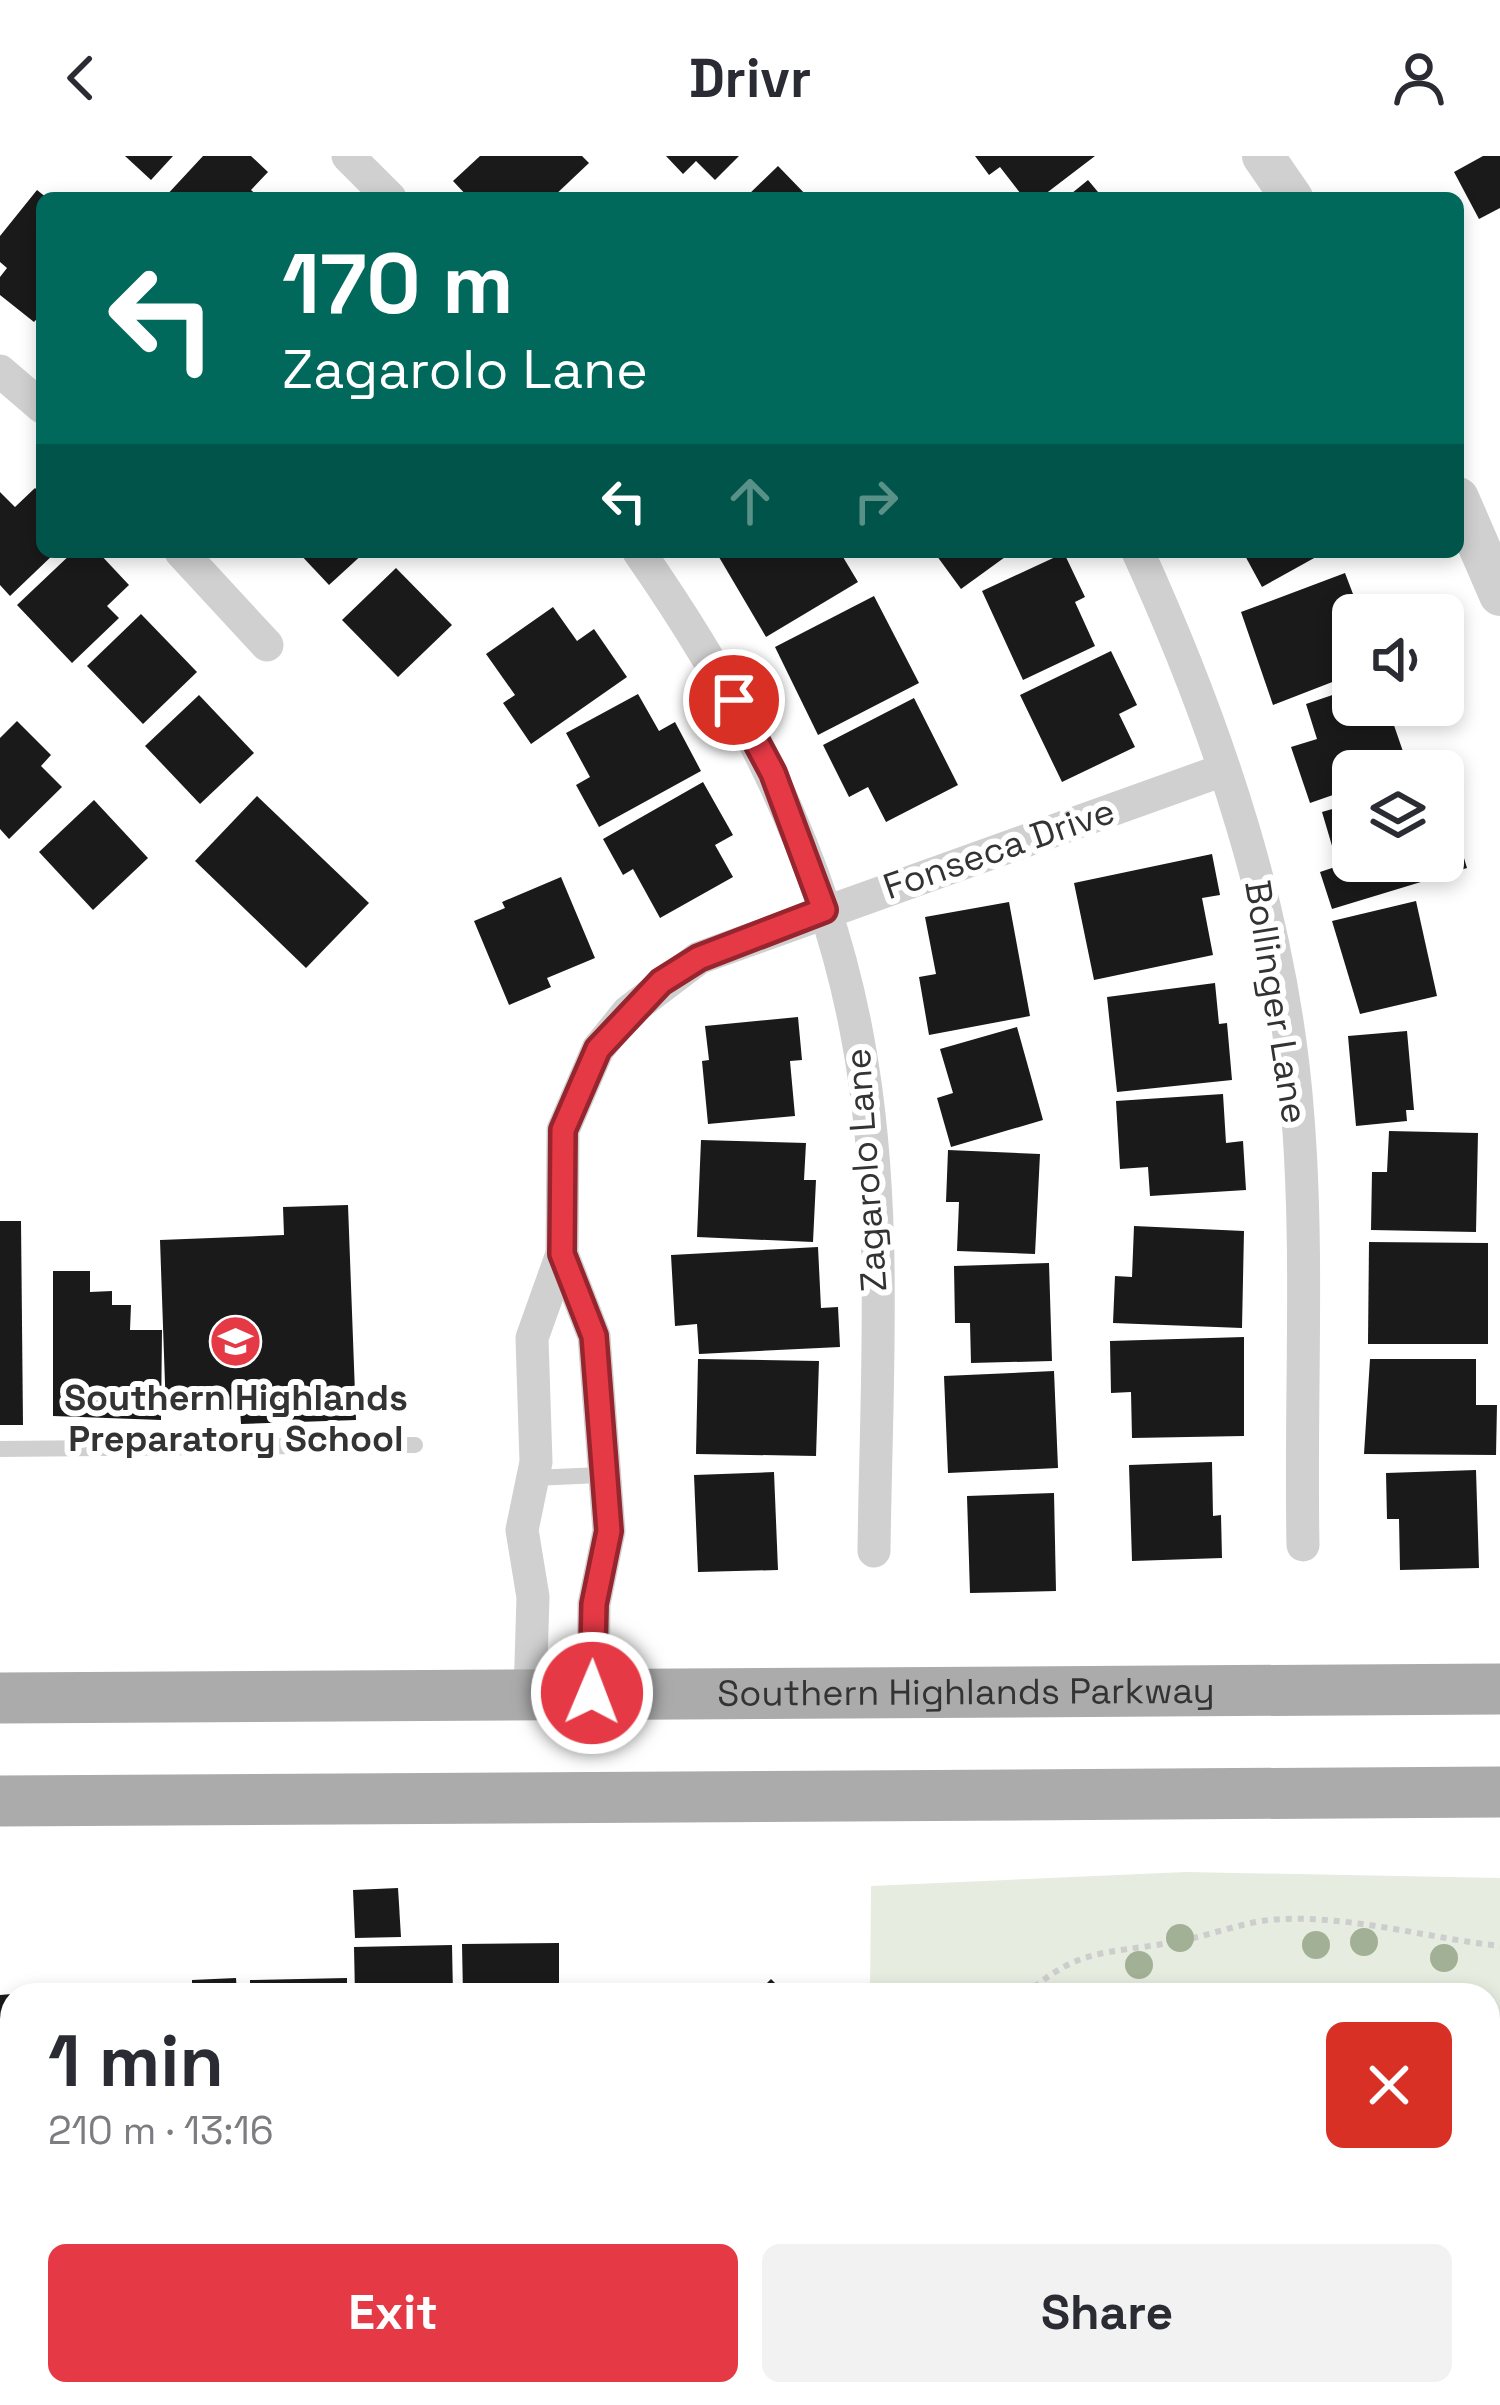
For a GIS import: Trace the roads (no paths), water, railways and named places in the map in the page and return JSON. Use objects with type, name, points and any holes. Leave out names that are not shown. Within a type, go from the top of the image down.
[{"type":"main road","name":"Southern Highlands Parkway","points":[[0,1698],[1500,1689]]},
{"type":"main road","points":[[0,1801],[1500,1792]]},
{"type":"street","points":[[348,156],[384,192]]},
{"type":"street","points":[[1263,156],[1288,192]]},
{"type":"street","points":[[0,371],[36,402]]},
{"type":"street","points":[[1464,512],[1500,595]]},
{"type":"street","points":[[187,558],[267,645]]},
{"type":"street","name":"Zagarolo Lane","points":[[643,558],[685,617],[773,773],[824,910],[859,1041],[875,1215],[874,1551]]},
{"type":"street","name":"Bollinger Lane","points":[[1141,558],[1187,664],[1262,897],[1298,1119],[1303,1545]]},
{"type":"street","name":"Fonseca Drive","points":[[530,1696],[533,1598],[522,1530],[533,1478],[532,1338],[562,1254],[563,1130],[598,1049],[628,1012],[699,958],[1223,770]]},
{"type":"street","name":"Fonseca Drive","points":[[562,1254],[594,1336],[609,1531],[594,1604],[592,1693]]},
{"type":"lane","points":[[0,1449],[415,1445]]},
{"type":"lane","points":[[533,1478],[602,1475]]},
{"type":"place","name":"Southern Highlands Preparatory School","points":[[236,1342]]}]
